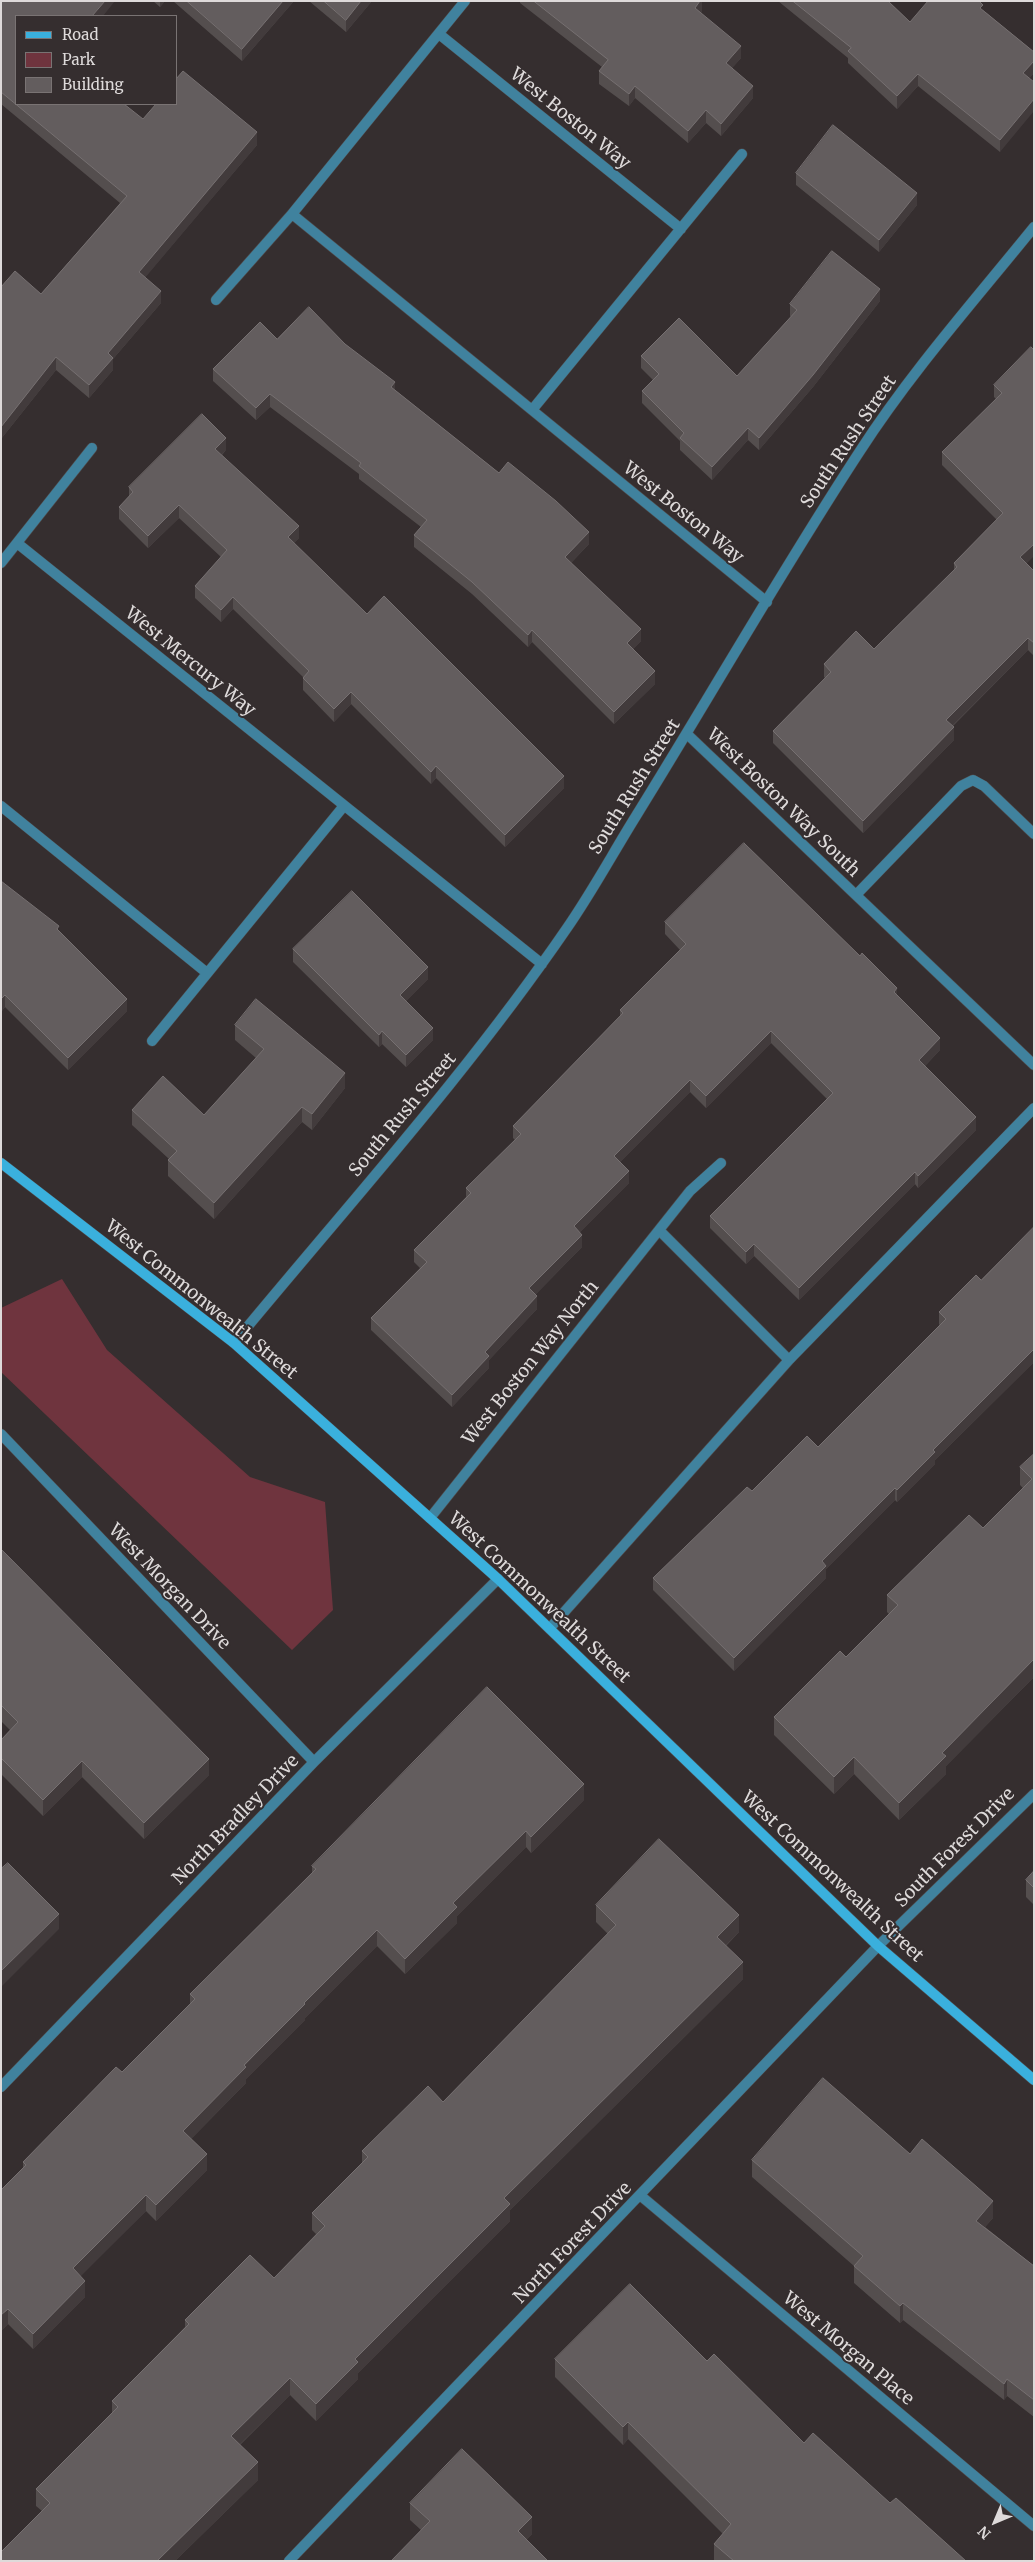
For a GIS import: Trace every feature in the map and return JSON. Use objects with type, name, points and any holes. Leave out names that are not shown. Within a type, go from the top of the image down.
[{"type":"street","points":[[216,300],[292,214],[465,1]]},
{"type":"street","name":"West Boston Way","points":[[439,34],[681,229]]},
{"type":"street","points":[[532,410],[742,154]]},
{"type":"street","name":"West Boston Way","points":[[292,214],[766,602]]},
{"type":"street","name":"South Rush Street","points":[[234,1343],[458,1075],[542,964],[570,923],[687,734],[806,534],[863,446],[914,376],[1034,227]]},
{"type":"street","points":[[1,563],[92,448]]},
{"type":"street","name":"West Mercury Way","points":[[17,543],[542,964]]},
{"type":"street","name":"West Boston Way South","points":[[687,734],[1034,1065]]},
{"type":"street","name":"West Boston Way South","points":[[856,895],[961,786],[973,780],[984,786],[1034,834]]},
{"type":"street","points":[[1,806],[207,973]]},
{"type":"street","points":[[152,1041],[343,806]]},
{"type":"street","points":[[550,1628],[790,1360],[1034,1108]]},
{"type":"street","name":"West Commonwealth Street","points":[[1,1163],[234,1343],[498,1579],[878,1946],[1034,2080]]},
{"type":"street","name":"West Boston Way North","points":[[430,1518],[690,1191],[721,1163]]},
{"type":"street","points":[[659,1230],[790,1360]]},
{"type":"street","name":"West Morgan Drive","points":[[1,1434],[314,1762]]},
{"type":"street","name":"North Bradley Drive","points":[[1,2087],[314,1762],[498,1579]]},
{"type":"street","name":"South Forest Drive","points":[[878,1946],[1034,1794]]},
{"type":"street","name":"North Forest Drive","points":[[289,2561],[878,1946]]},
{"type":"street","name":"West Morgan Place","points":[[640,2196],[1034,2526]]},
{"type":"green space","points":[[62,1279],[107,1350],[250,1477],[325,1502],[333,1610],[292,1650],[1,1372],[1,1308]]},
{"type":"building","points":[[1,1],[105,1],[93,15],[15,15],[15,104],[1,92]]},
{"type":"building","points":[[187,1],[283,1],[242,49]]},
{"type":"building","points":[[324,1],[361,1],[346,20]]},
{"type":"building","points":[[534,1],[700,1],[695,8],[741,46],[726,63],[753,86],[721,124],[706,110],[688,131],[635,86],[629,94],[599,71],[608,60]]},
{"type":"building","points":[[793,1],[888,1],[910,22],[928,1],[979,1],[983,5],[980,8],[1034,52],[1034,61],[1023,73],[1034,82],[1034,99],[1000,140],[918,74],[897,96],[848,51],[851,48]]},
{"type":"building","points":[[183,71],[257,132],[139,272],[161,291],[108,353],[113,358],[89,385],[56,357],[1,427],[1,287],[15,271],[41,294],[127,196],[17,105],[125,105],[143,119],[155,105],[178,105],[178,77]]},
{"type":"building","points":[[833,125],[917,193],[879,240],[796,173]]},
{"type":"building","points":[[832,251],[880,289],[813,375],[759,438],[748,428],[712,467],[680,438],[684,433],[642,391],[659,374],[641,356],[679,318],[737,376],[797,310],[790,304]]},
{"type":"building","points":[[309,307],[345,344],[395,382],[391,387],[499,473],[508,462],[556,501],[589,532],[565,557],[641,629],[627,643],[655,671],[614,712],[532,630],[528,635],[472,582],[414,535],[427,520],[359,466],[361,463],[270,394],[256,408],[213,369],[260,322],[277,339]]},
{"type":"building","points":[[1031,347],[1034,350],[1034,544],[1020,557],[1034,571],[1034,643],[1028,638],[946,720],[954,727],[863,821],[773,731],[831,672],[824,664],[856,631],[874,649],[957,567],[954,563],[1003,513],[942,452],[1002,393],[994,385]]},
{"type":"building","points":[[202,414],[226,438],[215,449],[299,526],[288,537],[367,614],[384,596],[564,776],[505,835],[436,766],[431,772],[351,692],[334,709],[303,678],[309,671],[233,597],[221,610],[195,586],[227,550],[179,505],[148,536],[119,507],[133,492],[129,487]]},
{"type":"building","points":[[744,843],[860,956],[862,953],[897,988],[894,992],[940,1038],[919,1060],[976,1117],[918,1176],[915,1172],[799,1288],[754,1244],[746,1252],[710,1216],[833,1093],[771,1031],[706,1096],[690,1080],[614,1156],[629,1171],[574,1226],[582,1235],[529,1288],[537,1296],[485,1352],[489,1356],[452,1395],[371,1318],[427,1262],[414,1250],[471,1193],[466,1188],[521,1134],[513,1126],[623,1013],[620,1010],[686,944],[665,922]]},
{"type":"building","points":[[1,881],[59,926],[57,929],[127,999],[68,1058],[5,995],[1,999]]},
{"type":"building","points":[[352,891],[428,967],[400,995],[433,1028],[406,1055],[382,1031],[379,1035],[293,949]]},
{"type":"building","points":[[256,999],[345,1073],[312,1114],[302,1107],[214,1203],[168,1160],[177,1151],[132,1110],[163,1076],[204,1115],[264,1049],[235,1025]]},
{"type":"building","points":[[1034,1227],[1034,1349],[933,1450],[935,1452],[897,1490],[895,1488],[822,1561],[826,1566],[734,1658],[653,1578],[747,1487],[752,1491],[807,1436],[818,1447],[946,1319],[939,1312],[976,1275],[981,1280]]},
{"type":"building","points":[[1034,1454],[1034,1659],[942,1753],[946,1756],[899,1803],[854,1757],[834,1777],[774,1717],[840,1651],[846,1657],[898,1605],[887,1595],[969,1515],[983,1528],[1032,1479],[1020,1467]]},
{"type":"building","points":[[1,1549],[209,1759],[144,1823],[82,1761],[43,1800],[1,1758],[1,1740],[18,1722],[1,1705]]},
{"type":"building","points":[[487,1687],[584,1784],[531,1837],[526,1831],[453,1903],[457,1907],[405,1959],[377,1930],[244,2065],[246,2067],[183,2131],[207,2154],[156,2205],[146,2195],[73,2268],[85,2281],[33,2334],[8,2309],[1,2315],[1,2190],[26,2165],[23,2162],[116,2067],[122,2072],[195,1999],[190,1994],[316,1869],[312,1866]]},
{"type":"building","points":[[659,1839],[739,1915],[717,1937],[743,1962],[504,2198],[510,2204],[355,2359],[358,2362],[316,2404],[290,2378],[231,2436],[258,2462],[157,2561],[1,2561],[1,2552],[50,2503],[36,2489],[118,2407],[112,2401],[189,2324],[185,2320],[250,2255],[274,2278],[325,2226],[312,2213],[368,2157],[362,2151],[428,2086],[443,2102],[616,1925],[596,1905]]},
{"type":"building","points":[[8,1863],[59,1914],[1,1971],[1,1869]]},
{"type":"building","points":[[1034,1871],[1034,1888],[1026,1880]]},
{"type":"building","points":[[823,2078],[910,2154],[922,2139],[993,2201],[976,2221],[1034,2266],[1034,2400],[1007,2379],[1004,2384],[903,2303],[900,2306],[854,2266],[863,2256],[752,2160]]},
{"type":"building","points":[[630,2284],[707,2361],[714,2354],[804,2443],[813,2433],[890,2503],[896,2498],[966,2561],[734,2561],[714,2544],[731,2524],[628,2422],[623,2427],[555,2359]]},
{"type":"building","points":[[462,2449],[532,2517],[518,2531],[548,2561],[391,2561],[430,2521],[410,2503]]}]
